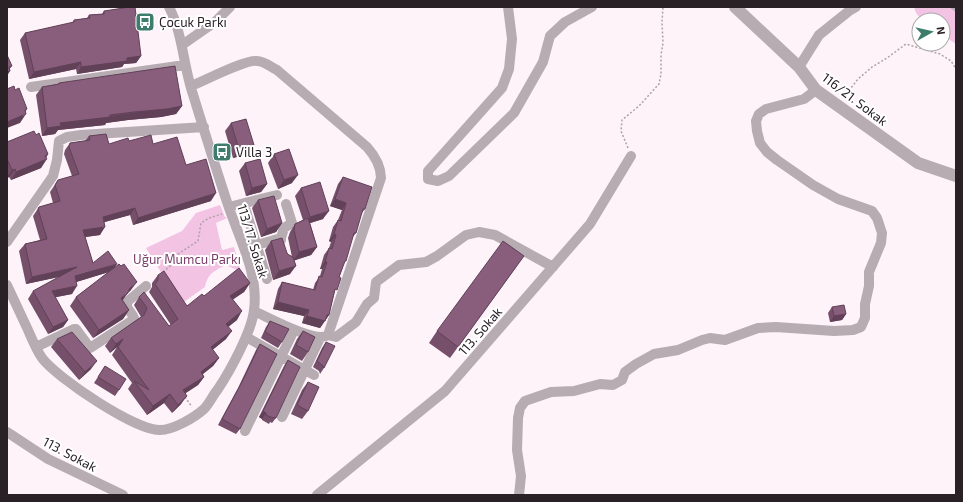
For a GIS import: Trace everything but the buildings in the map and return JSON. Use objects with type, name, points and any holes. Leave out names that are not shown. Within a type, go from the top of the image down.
[{"type":"street","name":"113/17. Sokak","points":[[7,285],[36,347],[43,358],[56,372],[90,398],[141,426],[159,431],[172,428],[205,408],[225,379],[246,337],[254,311],[253,280],[191,86],[177,27],[169,7]]},
{"type":"street","points":[[182,46],[214,22],[230,7]]},
{"type":"street","points":[[508,7],[512,39],[509,69],[502,88],[428,171],[428,179],[438,181],[449,176],[514,113],[542,62],[550,36],[565,22],[592,7]]},
{"type":"street","name":"116/21. Sokak","points":[[734,7],[800,66],[816,90],[838,104],[918,163],[956,176]]},
{"type":"street","points":[[800,66],[819,35],[856,7]]},
{"type":"street","points":[[191,86],[244,63],[255,60],[260,61],[277,70],[367,147],[377,160],[381,171],[381,178],[324,336],[305,370],[282,417]]},
{"type":"street","points":[[31,87],[185,65]]},
{"type":"street","points":[[519,495],[522,476],[517,450],[518,418],[520,408],[525,401],[551,392],[574,391],[600,384],[613,385],[622,380],[625,372],[654,354],[678,350],[710,338],[726,340],[758,328],[776,327],[834,331],[853,330],[861,327],[865,318],[865,304],[869,286],[869,272],[881,243],[882,233],[877,218],[872,211],[838,200],[777,160],[767,152],[760,143],[757,131],[756,121],[759,114],[766,109],[804,99],[816,90]]},
{"type":"street","points":[[7,242],[53,176],[57,160],[59,141],[67,137],[81,135],[204,127]]},
{"type":"street","name":"113. Sokak","points":[[317,495],[445,391],[590,224],[631,156]]},
{"type":"street","points":[[230,209],[277,195]]},
{"type":"street","points":[[285,252],[281,238],[284,228],[292,223],[286,204]]},
{"type":"street","points":[[246,212],[267,279]]},
{"type":"street","points":[[254,311],[294,330],[336,337],[356,322],[367,304],[374,298],[376,282],[399,265],[426,262],[438,256],[466,235],[479,232],[495,235],[553,267]]},
{"type":"street","points":[[244,249],[281,238]]},
{"type":"street","points":[[36,347],[74,328],[90,348],[134,318],[126,304],[146,286]]},
{"type":"street","points":[[245,431],[294,330]]},
{"type":"street","points":[[246,337],[314,375]]},
{"type":"street","name":"113. Sokak","points":[[7,432],[48,459],[124,495]]},
{"type":"lane","points":[[953,7],[956,10]]},
{"type":"path","points":[[631,156],[621,131],[622,120],[639,106],[659,84],[663,42],[663,7]]},
{"type":"path","points":[[838,104],[858,79],[872,67],[906,44],[940,54],[951,61],[956,69]]},
{"type":"path","points":[[146,286],[176,261],[178,254],[198,241],[201,223],[230,209]]},
{"type":"path","points":[[184,395],[197,414]]},
{"type":"green space","points":[[914,7],[956,7],[956,44],[951,41],[951,12],[916,12]]},
{"type":"green space","name":"Uğur Mumcu Parkı","points":[[220,205],[225,217],[227,218],[216,223],[222,250],[234,247],[241,272],[226,265],[218,269],[210,275],[205,287],[181,304],[146,248],[182,231],[196,213]]},
{"type":"place","name":"Çocuk Parkı","points":[[145,22]]},
{"type":"place","name":"Villa 3","points":[[222,152]]}]
